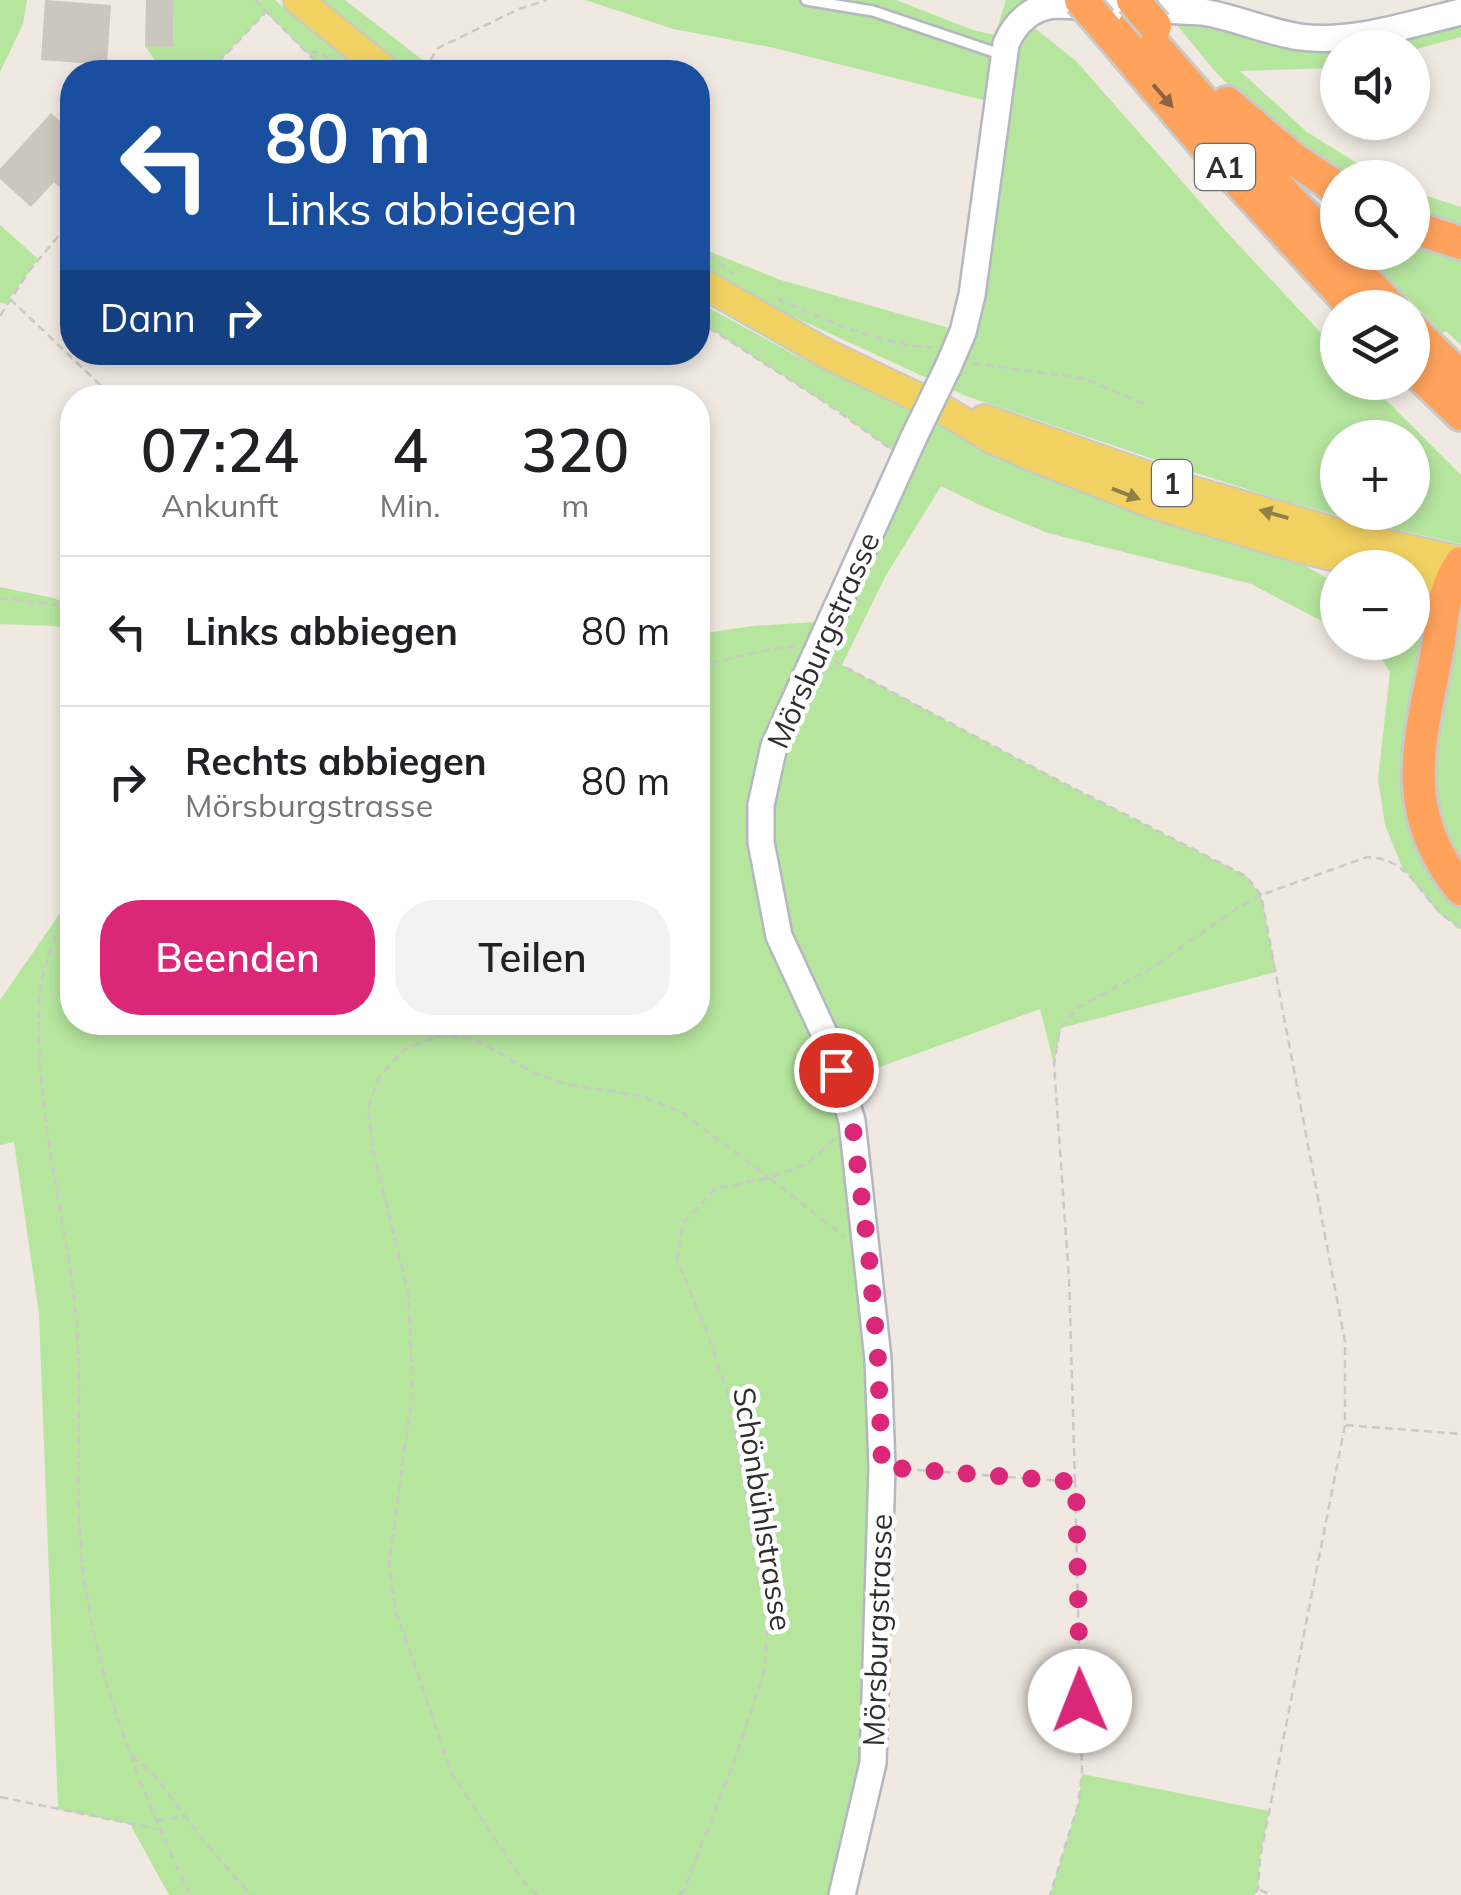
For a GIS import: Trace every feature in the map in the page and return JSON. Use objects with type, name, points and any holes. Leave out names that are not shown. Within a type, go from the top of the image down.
[{"type":"highway","points":[[1120,12],[1320,177]]},
{"type":"highway","name":"A1","points":[[1120,12],[1320,233]]},
{"type":"highway","name":"A1","points":[[1120,12],[1205,145],[1338,290]]},
{"type":"highway","points":[[1430,233],[1461,243]]},
{"type":"highway","name":"A1","points":[[1355,270],[1373,290]]},
{"type":"highway","points":[[1430,348],[1461,378]]},
{"type":"highway","points":[[1430,384],[1461,414]]},
{"type":"highway","points":[[1458,573],[1442,610],[1418,752],[1418,783],[1430,838],[1461,889]]},
{"type":"highway","points":[[1461,640],[1440,741],[1436,784],[1444,824],[1461,857]]},
{"type":"main road","points":[[298,0],[372,60]]},
{"type":"main road","name":"1","points":[[710,289],[827,354],[944,410],[992,439],[1153,504],[1320,553]]},
{"type":"main road","name":"1","points":[[944,410],[998,422],[1201,493],[1458,573]]},
{"type":"main road","points":[[1430,574],[1458,573]]},
{"type":"street","name":"Mörsburgstrasse","points":[[842,1895],[874,1763],[882,1467],[878,1359],[852,1121],[829,1044],[779,936],[767,882],[761,806],[774,746],[909,448],[944,358],[963,332],[972,296],[1006,44],[1015,27],[1030,13],[1048,6],[1202,12],[1302,37],[1332,38],[1461,12]]},
{"type":"lane","points":[[806,0],[873,12],[1005,56]]},
{"type":"path","points":[[255,0],[315,60]]},
{"type":"path","points":[[432,60],[438,48],[519,9],[547,0]]},
{"type":"path","points":[[220,60],[266,12]]},
{"type":"path","points":[[310,54],[319,52],[329,60]]},
{"type":"path","points":[[0,316],[2,307],[60,234]]},
{"type":"path","points":[[710,256],[746,283]]},
{"type":"path","points":[[10,299],[60,347]]},
{"type":"path","points":[[786,303],[944,358],[1085,379],[1145,404]]},
{"type":"path","points":[[710,329],[820,399],[909,448]]},
{"type":"path","points":[[79,365],[100,385]]},
{"type":"path","points":[[0,598],[60,606]]},
{"type":"path","points":[[710,663],[778,648],[816,651],[1246,876],[1261,895],[1345,1342],[1345,1424],[1254,1895]]},
{"type":"path","points":[[1050,1895],[1078,1805],[1082,1774],[1069,1279],[1054,1064],[1060,1028],[1079,1007],[1150,969],[1261,895],[1368,857],[1402,866],[1438,912],[1461,929]]},
{"type":"path","points":[[60,928],[41,986],[40,1071],[79,1345],[78,1466],[85,1578],[129,1754],[190,1895]]},
{"type":"path","points":[[438,1035],[404,1050],[379,1077],[368,1108],[374,1154],[408,1292],[413,1389],[390,1564],[396,1612],[452,1774],[523,1882],[537,1895]]},
{"type":"path","points":[[446,1035],[476,1040],[536,1074],[568,1085],[642,1096],[684,1113],[869,1256]]},
{"type":"path","name":"Schönbühlstrasse","points":[[679,1895],[738,1750],[764,1672],[767,1626],[730,1400],[678,1259],[683,1223],[715,1189],[769,1178],[807,1164],[852,1121]]},
{"type":"path","points":[[1345,1424],[1461,1434]]},
{"type":"path","points":[[882,1467],[1076,1482]]},
{"type":"path","points":[[129,1754],[155,1776],[251,1895]]},
{"type":"path","points":[[0,1797],[159,1829]]},
{"type":"path","points":[[156,1821],[184,1816]]},
{"type":"path","points":[[1258,1889],[1272,1895]]},
{"type":"green space","points":[[0,0],[27,0],[23,24],[0,72]]},
{"type":"green space","points":[[174,0],[275,0],[348,60],[314,60],[266,12],[220,60],[155,60],[145,46],[173,46]]},
{"type":"green space","points":[[319,0],[345,0],[422,60],[393,60]]},
{"type":"green space","points":[[585,0],[896,0],[995,35],[1006,0],[1041,0],[1046,19],[1032,26],[1076,61],[1320,332],[1320,400],[1386,400],[1406,420],[1320,420],[1320,511],[966,396],[757,300],[710,274],[710,252],[781,280],[963,332],[999,104],[770,47],[673,29]]},
{"type":"green space","points":[[1461,17],[1461,37],[1430,45],[1430,30],[1348,30]]},
{"type":"green space","points":[[1172,19],[1227,23],[1269,39],[1320,33],[1320,69],[1240,71],[1307,132],[1352,160],[1320,162],[1246,103]]},
{"type":"green space","points":[[1430,197],[1461,207],[1461,232],[1430,221]]},
{"type":"green space","points":[[0,225],[38,259],[6,304],[0,302]]},
{"type":"green space","points":[[1430,233],[1461,243],[1461,345],[1430,321],[1430,290],[1400,290],[1380,270],[1430,270]]},
{"type":"green space","points":[[710,309],[965,438],[1292,558],[1320,574],[1320,620],[1251,584],[1048,533],[941,486],[885,577],[842,665],[1246,876],[1261,895],[1276,972],[1061,1028],[1054,1064],[1040,1009],[866,1072],[852,1121],[869,1256],[873,1763],[842,1895],[169,1895],[130,1824],[58,1809],[39,1314],[14,1142],[0,1145],[0,1000],[60,913],[60,1035],[710,1035],[710,632],[830,621],[904,459],[710,329]]},
{"type":"green space","points":[[1430,444],[1461,475],[1461,544],[1397,530],[1430,530]]},
{"type":"green space","points":[[0,587],[60,601],[60,627],[0,624]]},
{"type":"green space","points":[[1430,607],[1461,613],[1461,929],[1438,912],[1402,867],[1385,825],[1378,779],[1390,672],[1383,660],[1430,660]]},
{"type":"green space","points":[[1082,1774],[1269,1811],[1254,1895],[1050,1895],[1078,1805]]},
{"type":"building","points":[[45,0],[111,5],[107,60],[41,60]]},
{"type":"building","points":[[146,0],[174,0],[173,47],[145,46]]},
{"type":"building","points":[[51,113],[60,121],[60,188],[54,182],[31,207],[0,179],[0,169]]},
{"type":"route","points":[[836,1070],[852,1121],[869,1256],[882,1467],[1076,1482],[1080,1701]]}]
